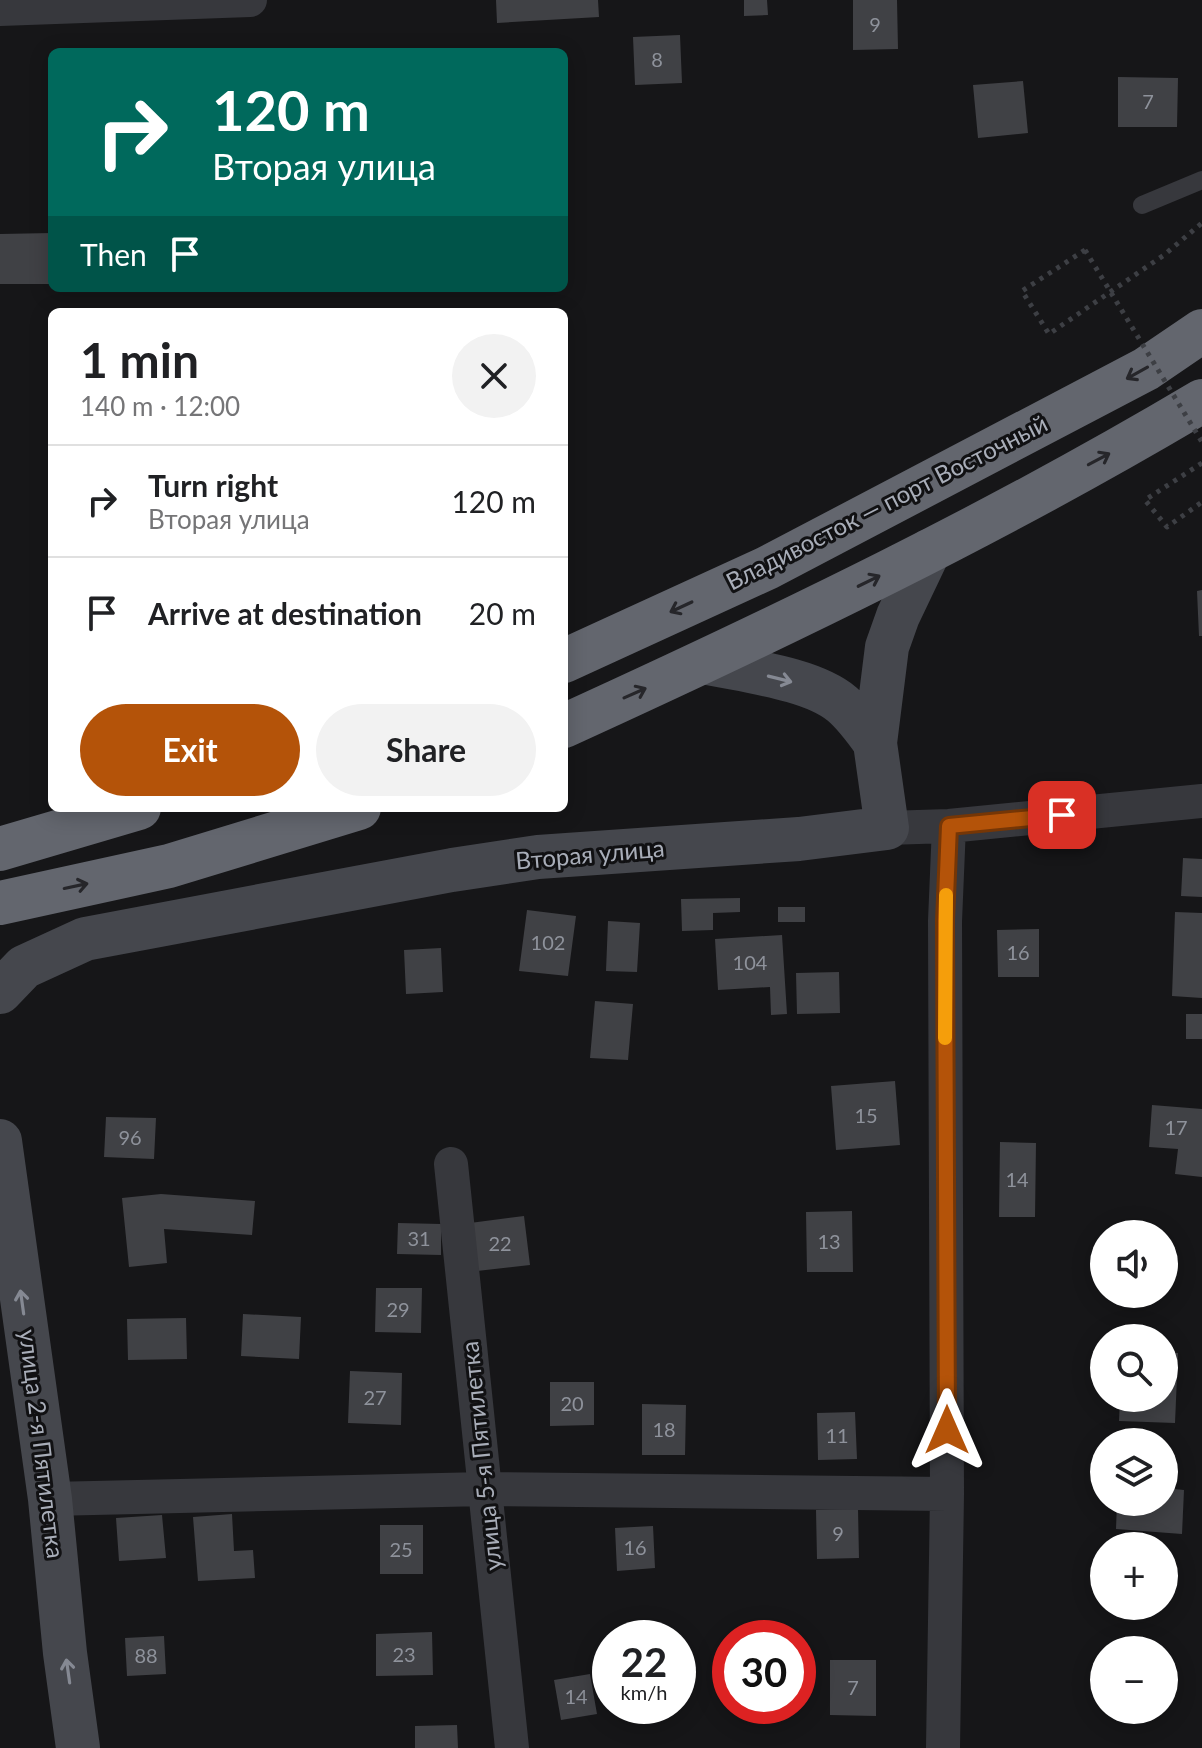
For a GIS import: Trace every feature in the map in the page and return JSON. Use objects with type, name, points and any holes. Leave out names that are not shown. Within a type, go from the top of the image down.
[{"type":"highway","name":"Владивосток — порт Восточный","points":[[568,659],[767,568],[1146,369],[1202,331]]},
{"type":"highway","points":[[568,724],[704,662],[929,551],[1202,401]]},
{"type":"highway","points":[[0,849],[126,812]]},
{"type":"highway","points":[[0,903],[169,866],[346,812]]},
{"type":"main road","points":[[887,828],[875,743],[887,647],[929,551]]},
{"type":"main road","points":[[704,662],[816,688],[841,703],[875,743]]},
{"type":"main road","name":"Вторая улица","points":[[0,992],[24,967],[85,939],[422,875],[538,857],[799,839],[887,828]]},
{"type":"main road","name":"улица 2-я Пятилетка","points":[[0,1141],[50,1499],[78,1748]]},
{"type":"street","points":[[0,9],[250,0]]},
{"type":"street","name":"Вторая улица","points":[[887,828],[949,826],[1202,801]]},
{"type":"street","points":[[943,1748],[947,1494],[945,921],[949,826]]},
{"type":"street","name":"улица 5-я Пятилетка","points":[[451,1164],[512,1748]]},
{"type":"street","points":[[50,1499],[485,1489],[947,1494]]},
{"type":"lane","points":[[1142,205],[1202,180]]},
{"type":"path","points":[[1202,223],[1164,255],[1049,334],[1022,291],[1085,250],[1202,442]]},
{"type":"path","points":[[1202,463],[1145,500],[1167,527],[1202,502]]},
{"type":"building","points":[[496,0],[598,0],[599,17],[497,23]]},
{"type":"building","points":[[744,0],[767,0],[768,15],[744,16]]},
{"type":"building","points":[[853,0],[897,0],[898,49],[853,50]]},
{"type":"building","points":[[680,35],[682,83],[635,85],[633,37]]},
{"type":"building","points":[[1118,77],[1178,78],[1177,127],[1118,127]]},
{"type":"building","points":[[1023,81],[1028,133],[978,138],[973,85]]},
{"type":"building","points":[[48,233],[48,284],[0,284],[0,234]]},
{"type":"building","points":[[1202,590],[1202,636],[1199,636],[1197,591]]},
{"type":"building","points":[[1183,858],[1202,859],[1202,897],[1181,896]]},
{"type":"building","points":[[740,898],[740,912],[713,913],[713,930],[682,931],[681,899]]},
{"type":"building","points":[[778,907],[805,907],[805,922],[778,922]]},
{"type":"building","points":[[527,910],[576,916],[568,976],[519,971]]},
{"type":"building","points":[[1175,912],[1202,913],[1202,998],[1172,996]]},
{"type":"building","points":[[608,921],[640,923],[637,972],[606,971]]},
{"type":"building","points":[[1039,929],[1039,977],[998,977],[997,930]]},
{"type":"building","points":[[782,935],[787,1014],[771,1015],[770,987],[718,990],[715,939]]},
{"type":"building","points":[[441,948],[443,992],[406,994],[404,950]]},
{"type":"building","points":[[839,972],[840,1013],[797,1014],[796,973]]},
{"type":"building","points":[[595,1001],[633,1004],[628,1060],[590,1058]]},
{"type":"building","points":[[1186,1014],[1202,1014],[1202,1039],[1186,1039]]},
{"type":"building","points":[[895,1081],[900,1145],[836,1150],[831,1086]]},
{"type":"building","points":[[1152,1105],[1202,1109],[1202,1177],[1175,1174],[1178,1149],[1149,1147]]},
{"type":"building","points":[[106,1117],[156,1118],[154,1159],[104,1157]]},
{"type":"building","points":[[1000,1142],[1036,1143],[1035,1217],[999,1217]]},
{"type":"building","points":[[161,1194],[255,1201],[252,1235],[164,1229],[167,1263],[129,1267],[122,1198]]},
{"type":"building","points":[[852,1211],[853,1272],[807,1272],[806,1212]]},
{"type":"building","points":[[524,1216],[530,1265],[477,1271],[470,1223]]},
{"type":"building","points":[[398,1223],[441,1224],[441,1255],[397,1254]]},
{"type":"building","points":[[376,1288],[422,1288],[421,1333],[375,1332]]},
{"type":"building","points":[[243,1314],[301,1317],[299,1359],[241,1356]]},
{"type":"building","points":[[186,1318],[187,1359],[128,1360],[127,1319]]},
{"type":"building","points":[[350,1371],[402,1373],[401,1425],[348,1423]]},
{"type":"building","points":[[550,1382],[594,1382],[594,1425],[550,1426]]},
{"type":"building","points":[[642,1404],[686,1405],[685,1455],[642,1455]]},
{"type":"building","points":[[855,1412],[857,1459],[818,1460],[817,1413]]},
{"type":"building","points":[[1119,1412],[1175,1412],[1175,1423],[1119,1421]]},
{"type":"building","points":[[1178,1489],[1184,1490],[1182,1534],[1116,1529],[1116,1516],[1178,1516]]},
{"type":"building","points":[[858,1509],[859,1558],[817,1559],[816,1510]]},
{"type":"building","points":[[232,1514],[234,1551],[253,1550],[255,1578],[198,1581],[193,1517]]},
{"type":"building","points":[[162,1515],[166,1558],[119,1561],[116,1518]]},
{"type":"building","points":[[380,1525],[423,1525],[423,1574],[380,1574]]},
{"type":"building","points":[[653,1526],[655,1568],[617,1571],[615,1528]]},
{"type":"building","points":[[432,1632],[433,1675],[376,1676],[376,1634]]},
{"type":"building","points":[[164,1636],[166,1674],[127,1676],[125,1638]]},
{"type":"building","points":[[830,1660],[876,1660],[876,1716],[830,1715]]},
{"type":"building","points":[[590,1674],[592,1715],[561,1720],[554,1680]]},
{"type":"building","points":[[457,1725],[458,1748],[415,1748],[415,1726]]},
{"type":"slow traffic","points":[[945,1038],[946,895]]},
{"type":"route","points":[[947,1430],[945,921],[949,826],[1062,815]]}]
